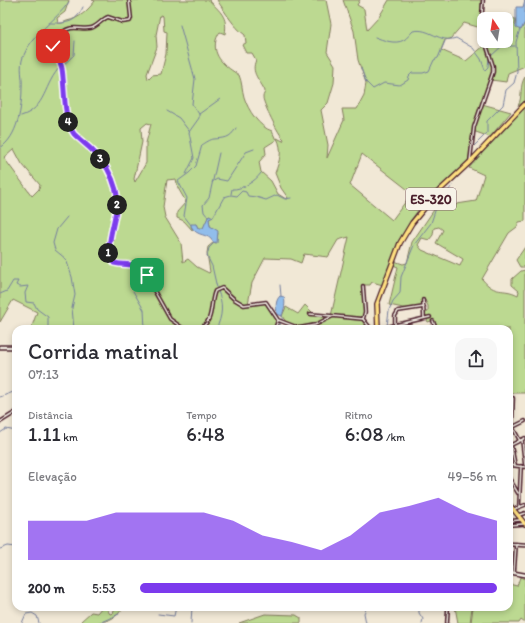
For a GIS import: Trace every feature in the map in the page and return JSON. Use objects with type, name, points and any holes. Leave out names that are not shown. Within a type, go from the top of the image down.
[{"type":"main road","name":"ES-320","points":[[378,325],[377,304],[400,243],[426,205],[470,162],[525,104]]},
{"type":"main road","points":[[0,347],[12,347]]},
{"type":"main road","points":[[513,510],[524,522]]},
{"type":"main road","points":[[516,544],[525,545]]},
{"type":"main road","points":[[514,572],[525,575]]},
{"type":"street","points":[[129,0],[130,21],[123,22],[108,17],[90,28],[74,27],[63,31],[56,40],[54,52],[62,68],[68,121],[74,134],[94,152],[112,177],[116,192],[116,218],[108,248],[109,258],[114,263],[132,264],[141,267],[170,320],[178,325]]},
{"type":"street","points":[[482,0],[482,12]]},
{"type":"street","points":[[470,162],[474,127],[494,72],[487,48]]},
{"type":"street","points":[[363,286],[365,312],[363,319]]},
{"type":"street","points":[[206,325],[211,318],[215,291],[222,288],[234,299],[244,305],[266,302],[278,320],[290,325]]},
{"type":"street","points":[[423,300],[424,318]]},
{"type":"street","points":[[394,325],[395,313],[398,311],[424,307]]},
{"type":"street","points":[[310,314],[363,319],[368,325]]},
{"type":"street","points":[[316,325],[333,316]]},
{"type":"street","points":[[398,325],[430,317]]},
{"type":"street","points":[[276,325],[278,320]]},
{"type":"street","points":[[432,321],[434,325]]},
{"type":"street","points":[[0,422],[12,414]]},
{"type":"street","points":[[513,428],[525,422]]},
{"type":"street","points":[[513,429],[521,440],[525,466],[515,466],[513,453]]},
{"type":"street","points":[[513,444],[525,438]]},
{"type":"street","points":[[519,507],[521,466]]},
{"type":"street","points":[[513,485],[519,495]]},
{"type":"street","points":[[513,510],[525,505]]},
{"type":"street","points":[[518,516],[525,512]]},
{"type":"street","points":[[513,521],[524,522]]},
{"type":"street","points":[[513,524],[524,522]]},
{"type":"street","points":[[514,572],[516,544]]},
{"type":"street","points":[[447,623],[448,611]]},
{"type":"green space","points":[[0,0],[69,0],[65,12],[57,18],[58,23],[61,23],[83,14],[95,1],[92,0],[209,0],[220,11],[224,18],[226,28],[225,34],[220,32],[218,35],[215,46],[216,52],[221,61],[229,69],[239,75],[248,107],[258,122],[272,131],[276,140],[265,147],[266,154],[259,162],[261,172],[271,181],[278,194],[286,199],[288,198],[281,188],[275,173],[280,155],[280,147],[277,138],[283,141],[284,139],[275,125],[263,100],[265,91],[256,76],[254,69],[256,60],[252,53],[246,53],[242,45],[246,43],[245,35],[233,23],[217,0],[326,0],[331,24],[327,52],[335,65],[334,83],[328,103],[321,110],[328,145],[327,158],[344,120],[342,109],[357,109],[364,96],[366,83],[358,60],[354,31],[343,0],[360,0],[357,5],[364,9],[367,30],[379,17],[389,0],[481,0],[481,12],[477,12],[477,27],[464,23],[450,39],[445,40],[441,50],[466,61],[481,48],[513,48],[513,19],[516,19],[515,25],[521,30],[525,22],[525,66],[508,73],[506,82],[491,80],[482,104],[511,112],[490,137],[473,131],[467,164],[456,177],[436,190],[415,214],[402,236],[383,285],[372,282],[370,285],[364,285],[365,313],[362,318],[367,324],[366,325],[292,325],[286,322],[282,316],[286,307],[298,314],[305,305],[314,314],[331,316],[349,237],[338,240],[328,257],[304,254],[301,263],[291,259],[265,258],[252,283],[248,304],[264,302],[280,325],[32,325],[37,312],[13,300],[0,322]],"holes":[[[160,15],[163,16],[164,31],[167,32],[166,54],[161,74],[152,75],[148,79],[147,74],[157,47],[156,35]],[[147,123],[151,124],[146,143],[146,163],[135,182],[134,179],[142,142],[141,128]],[[14,149],[22,164],[40,185],[39,189],[32,196],[4,158]],[[362,154],[412,193],[392,220],[350,185]],[[176,179],[178,188],[186,202],[177,212],[177,218],[184,221],[193,231],[191,226],[196,224],[198,228],[203,229],[209,215],[213,217],[209,219],[210,226],[218,233],[216,243],[214,242],[208,247],[207,253],[209,273],[197,267],[188,259],[183,262],[181,243],[165,217],[163,207],[167,180]]]},
{"type":"green space","points":[[525,77],[525,101],[518,106],[522,84]]},
{"type":"green space","points":[[525,104],[525,221],[519,222],[517,227],[509,233],[482,279],[491,288],[518,295],[519,291],[512,285],[512,279],[521,271],[525,270],[525,393],[513,394],[513,325],[436,325],[434,320],[428,322],[426,318],[424,319],[423,313],[428,312],[428,306],[425,300],[422,301],[421,307],[408,309],[389,305],[398,267],[393,265],[394,261],[403,264],[407,263],[412,242],[442,198],[449,205],[454,207],[457,204],[476,201],[484,175],[469,168]],"holes":[[[439,227],[443,230],[436,243],[463,259],[460,266],[422,250],[418,245],[422,238],[429,240],[433,235],[434,228]]]},
{"type":"green space","points":[[525,247],[525,267],[520,267],[516,260]]},
{"type":"green space","points":[[520,577],[525,579],[525,623],[521,620],[519,623],[471,623],[472,611],[513,611],[513,585],[517,586]]},
{"type":"green space","points":[[99,611],[108,611],[110,614],[114,611],[120,611],[110,620],[94,623],[83,623],[81,621],[91,612],[97,613]]},
{"type":"green space","points":[[456,611],[472,611],[470,623],[458,623]]},
{"type":"green space","points":[[265,614],[296,615],[301,618],[301,623],[239,623]]},
{"type":"water","points":[[525,0],[525,22],[521,30],[516,28],[516,7],[523,7]]},
{"type":"water","points":[[209,215],[213,217],[209,219],[210,226],[218,231],[217,243],[213,242],[208,237],[199,234],[193,230],[191,226],[191,224],[196,224],[198,228],[203,228]]},
{"type":"water","points":[[280,296],[284,297],[285,302],[282,316],[277,314],[276,309],[278,298]]},
{"type":"waterway","points":[[0,148],[11,137],[18,121],[21,103],[21,65],[23,57],[32,41],[69,2]]},
{"type":"waterway","points":[[48,23],[69,22],[77,17],[83,7]]},
{"type":"waterway","points":[[180,25],[195,79],[192,104],[199,114]]},
{"type":"waterway","points":[[474,146],[487,133],[487,121],[503,105],[506,90],[514,83],[517,72],[516,42],[520,29]]},
{"type":"waterway","points":[[375,37],[389,42],[397,42],[404,40],[413,31],[419,30],[444,39],[456,38],[473,48],[481,59],[485,70],[488,67],[489,57]]},
{"type":"waterway","points":[[63,65],[74,55],[75,41]]},
{"type":"waterway","points":[[361,68],[366,82],[373,89],[384,83],[400,85],[408,80],[412,73],[423,73],[429,71],[434,60],[438,58],[445,41]]},
{"type":"waterway","points":[[491,56],[502,46],[515,46]]},
{"type":"waterway","points":[[21,116],[36,107],[55,73],[61,66]]},
{"type":"waterway","points":[[186,174],[194,158],[189,132],[199,118],[199,114],[220,99]]},
{"type":"waterway","points":[[167,111],[179,118],[189,131]]},
{"type":"waterway","points":[[191,225],[184,216],[187,198],[178,181],[196,166],[202,145],[211,140],[229,136],[236,128]]},
{"type":"waterway","points":[[212,182],[217,179],[227,181],[246,152],[254,149]]},
{"type":"waterway","points":[[208,217],[204,212],[203,205],[209,198],[219,153]]},
{"type":"waterway","points":[[231,194],[232,189],[240,188],[248,184],[256,179],[261,173]]},
{"type":"waterway","points":[[387,325],[389,310],[393,301],[400,293],[401,277],[414,245],[431,223],[437,205],[452,186]]},
{"type":"waterway","points":[[213,217],[224,197],[231,195],[237,196],[242,191],[246,192],[248,196],[266,200],[277,195],[285,199],[291,198]]},
{"type":"waterway","points":[[67,217],[57,229],[53,243],[55,250],[66,259],[72,277],[75,295],[72,308],[74,325]]},
{"type":"waterway","points":[[215,242],[209,248],[207,256],[212,266],[217,288]]},
{"type":"waterway","points":[[0,294],[7,291],[13,281],[18,281],[16,285],[20,287],[28,286],[25,293],[26,302],[34,303],[37,309],[48,317],[48,325]]},
{"type":"waterway","points":[[280,285],[281,296]]},
{"type":"waterway","points":[[133,291],[144,310],[145,325]]},
{"type":"waterway","points":[[218,291],[222,310],[218,325]]},
{"type":"waterway","points":[[282,315],[282,321]]},
{"type":"waterway","points":[[0,397],[12,392]]},
{"type":"waterway","points":[[0,433],[6,429],[12,430]]},
{"type":"waterway","points":[[513,522],[520,521]]},
{"type":"waterway","points":[[0,549],[8,546],[12,546]]},
{"type":"waterway","points":[[158,614],[174,616],[175,611]]},
{"type":"waterway","points":[[191,623],[192,611]]},
{"type":"waterway","points":[[365,611],[366,623]]},
{"type":"waterway","points":[[419,611],[423,619],[422,623]]},
{"type":"waterway","points":[[22,623],[26,614],[32,613],[37,616],[39,623]]},
{"type":"waterway","points":[[99,623],[119,614]]},
{"type":"route","points":[[53,46],[55,58],[60,63],[62,68],[68,121],[74,134],[94,152],[104,164],[112,177],[116,192],[116,218],[108,248],[109,258],[114,263],[121,265],[132,264],[141,267],[147,275]]}]
